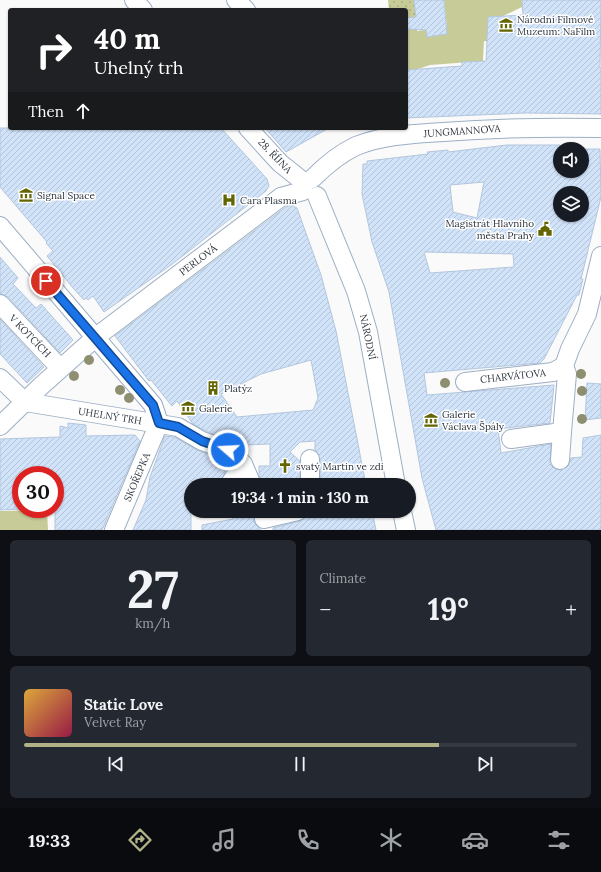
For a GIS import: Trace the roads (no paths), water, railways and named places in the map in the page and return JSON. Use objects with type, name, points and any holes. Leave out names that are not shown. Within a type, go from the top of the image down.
[{"type":"street","points":[[134,0],[141,8]]},
{"type":"street","points":[[236,0],[244,8]]},
{"type":"street","name":"JUNGMANNOVA","points":[[309,187],[333,160],[350,149],[379,134],[402,135],[515,127],[601,128]]},
{"type":"street","name":"28. ŘÍJNA","points":[[250,130],[280,163],[309,187]]},
{"type":"street","name":"PERLOVÁ","points":[[96,337],[281,197],[309,187]]},
{"type":"street","name":"NÁRODNÍ","points":[[309,187],[356,291],[368,332],[395,478]]},
{"type":"street","name":"UHELNÝ TRH","points":[[0,226],[153,405],[159,423],[25,402]]},
{"type":"street","points":[[560,460],[567,374],[564,366],[596,307],[601,256]]},
{"type":"street","name":"V KOTCÍCH","points":[[0,304],[60,368]]},
{"type":"street","points":[[0,426],[60,368],[96,337]]},
{"type":"street","name":"CHARVÁTOVA","points":[[465,382],[553,372],[564,366]]},
{"type":"street","points":[[0,378],[25,402]]},
{"type":"street","points":[[159,423],[178,427],[202,441],[228,450],[243,464],[249,478]]},
{"type":"street","name":"SKOŘEPKA","points":[[114,530],[159,423]]},
{"type":"street","points":[[511,439],[562,432]]},
{"type":"street","points":[[310,459],[310,478]]},
{"type":"street","points":[[234,478],[243,464]]},
{"type":"street","points":[[403,518],[406,530]]},
{"type":"place","name":"Národní Filmové Muzeum: NaFilm","points":[[506,25]]},
{"type":"place","name":"Signal Space","points":[[26,195]]},
{"type":"place","name":"Cara Plasma","points":[[229,200]]},
{"type":"place","name":"Magistrát Hlavního města Prahy","points":[[545,229]]},
{"type":"place","name":"Platýz","points":[[213,388]]},
{"type":"place","name":"Galerie","points":[[188,408]]},
{"type":"place","name":"Galerie Václava Špály","points":[[431,420]]},
{"type":"place","name":"svatý Martin ve zdi","points":[[285,466]]}]
